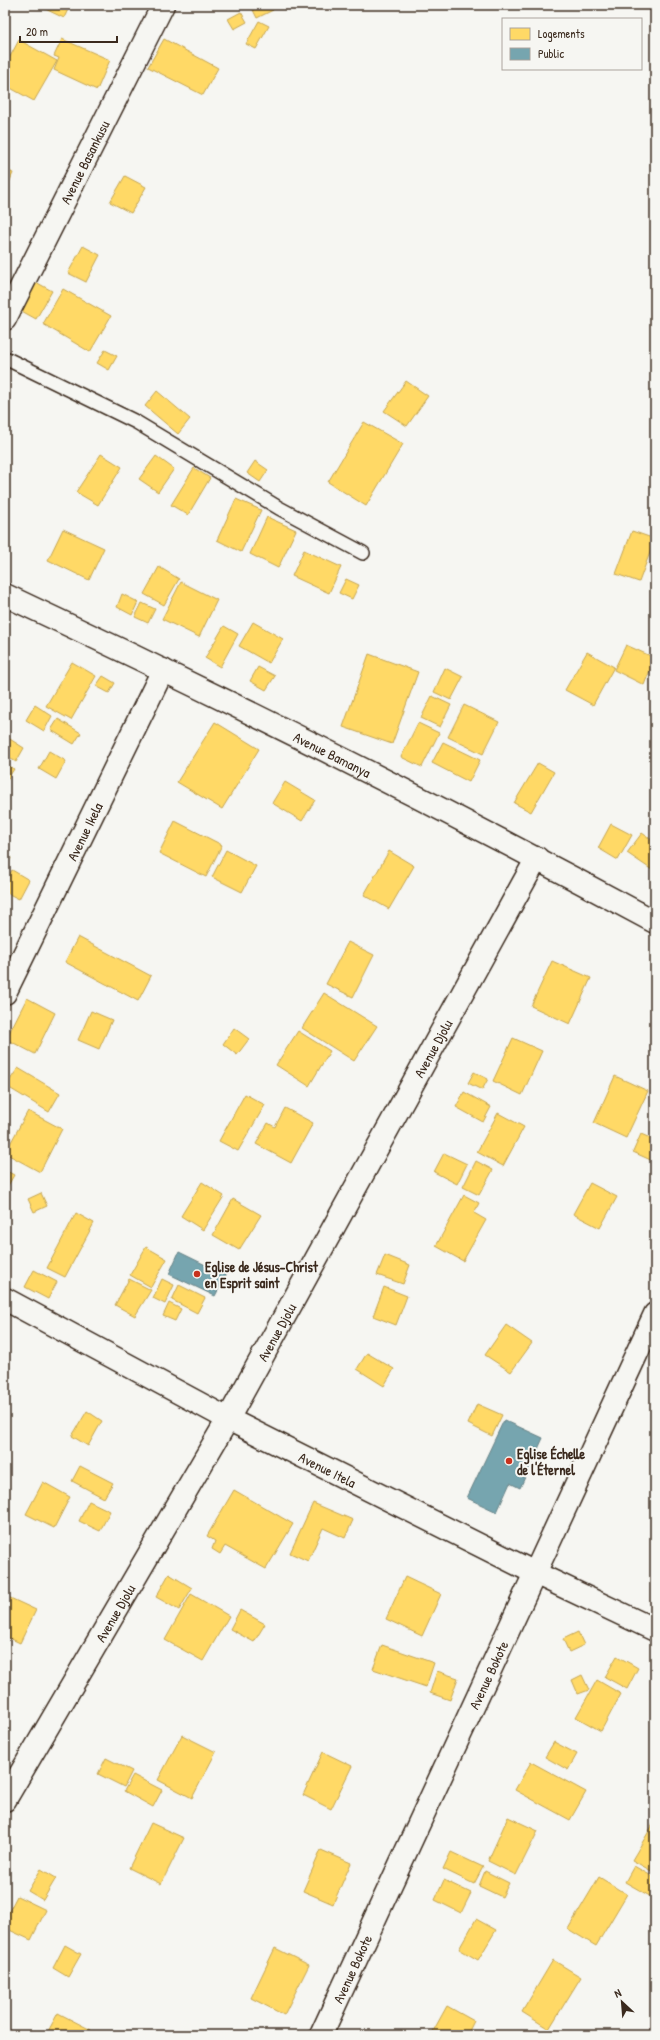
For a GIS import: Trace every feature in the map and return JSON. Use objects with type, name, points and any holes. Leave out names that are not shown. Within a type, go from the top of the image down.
[{"type":"street","name":"Avenue Basankusu","points":[[5,319],[163,5]]},
{"type":"street","name":"Avenue Bamanya","points":[[5,595],[163,670],[537,858],[655,922]]},
{"type":"street","name":"Avenue Ikela","points":[[5,992],[163,670]]},
{"type":"street","name":"Avenue Djolu","points":[[5,1800],[228,1420],[537,858]]},
{"type":"street","name":"Avenue Itela","points":[[5,1299],[228,1420],[535,1573],[655,1630]]},
{"type":"street","name":"Avenue Bokote","points":[[321,2035],[655,1314]]},
{"type":"lane","points":[[5,358],[136,422],[279,508],[363,553]]},
{"type":"building: Logements","points":[[37,5],[70,5],[64,18]]},
{"type":"building: Logements","points":[[258,5],[270,5],[273,10],[257,18],[252,8]]},
{"type":"building: Logements","points":[[241,12],[247,22],[234,29],[228,19]]},
{"type":"building: Logements","points":[[259,21],[269,26],[256,49],[246,44]]},
{"type":"building: Logements","points":[[62,39],[110,60],[97,90],[54,70],[59,58],[54,56]]},
{"type":"building: Logements","points":[[164,39],[218,68],[203,95],[148,67]]},
{"type":"building: Logements","points":[[19,40],[57,61],[34,101],[5,85],[5,66]]},
{"type":"building: Logements","points":[[5,169],[13,173],[5,193]]},
{"type":"building: Logements","points":[[125,176],[146,187],[131,213],[110,202]]},
{"type":"building: Logements","points":[[83,246],[100,255],[86,282],[68,273]]},
{"type":"building: Logements","points":[[34,281],[52,291],[36,319],[18,309]]},
{"type":"building: Logements","points":[[63,289],[111,316],[90,352],[43,324]]},
{"type":"building: Logements","points":[[105,350],[117,356],[109,370],[97,363]]},
{"type":"building: Logements","points":[[406,381],[428,396],[407,426],[384,411]]},
{"type":"building: Logements","points":[[157,391],[190,419],[178,434],[145,406]]},
{"type":"building: Logements","points":[[364,422],[403,444],[366,506],[328,482]]},
{"type":"building: Logements","points":[[101,454],[122,467],[98,505],[76,492]]},
{"type":"building: Logements","points":[[156,456],[174,469],[158,492],[139,479]]},
{"type":"building: Logements","points":[[255,461],[268,470],[260,482],[247,473]]},
{"type":"building: Logements","points":[[194,468],[210,478],[188,515],[171,505]]},
{"type":"building: Logements","points":[[236,499],[261,510],[241,552],[217,540]]},
{"type":"building: Logements","points":[[267,517],[296,530],[278,568],[250,554]]},
{"type":"building: Logements","points":[[63,529],[104,548],[89,580],[48,560]]},
{"type":"building: Logements","points":[[632,531],[655,539],[639,582],[616,574]]},
{"type":"building: Logements","points":[[304,550],[341,567],[329,593],[292,576]]},
{"type":"building: Logements","points":[[159,567],[179,579],[164,605],[144,594]]},
{"type":"building: Logements","points":[[346,579],[359,585],[352,599],[339,593]]},
{"type":"building: Logements","points":[[181,582],[217,600],[199,637],[162,619]]},
{"type":"building: Logements","points":[[122,594],[138,602],[132,615],[117,607]]},
{"type":"building: Logements","points":[[142,603],[155,609],[148,623],[135,617]]},
{"type":"building: Logements","points":[[253,622],[283,639],[269,663],[239,646]]},
{"type":"building: Logements","points":[[224,626],[238,634],[220,667],[205,658]]},
{"type":"building: Logements","points":[[626,645],[655,658],[644,685],[614,670]]},
{"type":"building: Logements","points":[[587,652],[614,667],[593,705],[565,690]]},
{"type":"building: Logements","points":[[369,654],[418,672],[392,744],[343,727]]},
{"type":"building: Logements","points":[[72,662],[96,676],[71,720],[46,706]]},
{"type":"building: Logements","points":[[258,667],[275,676],[266,690],[250,681]]},
{"type":"building: Logements","points":[[445,668],[463,677],[451,700],[434,692]]},
{"type":"building: Logements","points":[[103,676],[115,683],[109,693],[96,686]]},
{"type":"building: Logements","points":[[432,696],[451,705],[440,727],[421,718]]},
{"type":"building: Logements","points":[[35,705],[52,716],[44,731],[26,720]]},
{"type":"building: Logements","points":[[464,705],[499,722],[483,754],[448,737]]},
{"type":"building: Logements","points":[[58,719],[81,733],[74,744],[51,730]]},
{"type":"building: Logements","points":[[215,722],[259,749],[222,809],[177,782]]},
{"type":"building: Logements","points":[[418,723],[439,733],[422,767],[401,757]]},
{"type":"building: Logements","points":[[5,736],[24,748],[16,762],[5,755]]},
{"type":"building: Logements","points":[[443,742],[480,760],[469,782],[432,763]]},
{"type":"building: Logements","points":[[49,751],[66,761],[56,779],[39,769]]},
{"type":"building: Logements","points":[[538,763],[554,772],[531,812],[514,803]]},
{"type":"building: Logements","points":[[5,764],[14,769],[5,783]]},
{"type":"building: Logements","points":[[285,782],[315,800],[302,821],[272,803]]},
{"type":"building: Logements","points":[[175,821],[222,845],[206,877],[159,853]]},
{"type":"building: Logements","points":[[611,824],[632,835],[618,860],[598,848]]},
{"type":"building: Logements","points":[[642,833],[655,842],[655,872],[627,853]]},
{"type":"building: Logements","points":[[226,850],[256,866],[242,892],[212,877]]},
{"type":"building: Logements","points":[[389,851],[414,866],[389,909],[364,895]]},
{"type":"building: Logements","points":[[5,855],[11,858],[5,869]]},
{"type":"building: Logements","points":[[12,870],[29,880],[19,899],[5,892],[5,883]]},
{"type":"building: Logements","points":[[78,937],[151,976],[138,1001],[65,962]]},
{"type":"building: Logements","points":[[348,942],[374,955],[353,997],[326,984]]},
{"type":"building: Logements","points":[[552,961],[591,978],[570,1024],[531,1006]]},
{"type":"building: Logements","points":[[324,993],[377,1026],[354,1061],[302,1028]]},
{"type":"building: Logements","points":[[27,998],[55,1013],[35,1054],[6,1039]]},
{"type":"building: Logements","points":[[91,1011],[112,1020],[99,1049],[78,1040]]},
{"type":"building: Logements","points":[[234,1028],[249,1039],[237,1055],[223,1044]]},
{"type":"building: Logements","points":[[298,1031],[330,1051],[309,1086],[276,1065]]},
{"type":"building: Logements","points":[[513,1038],[542,1051],[522,1095],[493,1081]]},
{"type":"building: Logements","points":[[18,1068],[60,1093],[49,1112],[6,1086]]},
{"type":"building: Logements","points":[[474,1072],[488,1079],[482,1090],[468,1083]]},
{"type":"building: Logements","points":[[615,1076],[648,1091],[626,1138],[594,1123]]},
{"type":"building: Logements","points":[[464,1092],[491,1107],[483,1122],[456,1107]]},
{"type":"building: Logements","points":[[245,1094],[265,1105],[238,1151],[219,1141]]},
{"type":"building: Logements","points":[[285,1108],[313,1123],[291,1163],[256,1144],[268,1123],[275,1127]]},
{"type":"building: Logements","points":[[28,1111],[62,1129],[40,1172],[5,1153]]},
{"type":"building: Logements","points":[[498,1113],[524,1127],[503,1166],[477,1152]]},
{"type":"building: Logements","points":[[641,1134],[655,1140],[655,1162],[633,1152]]},
{"type":"building: Logements","points":[[444,1153],[467,1164],[457,1184],[434,1172]]},
{"type":"building: Logements","points":[[476,1161],[493,1170],[479,1195],[463,1187]]},
{"type":"building: Logements","points":[[5,1170],[14,1175],[5,1191]]},
{"type":"building: Logements","points":[[202,1182],[224,1196],[203,1230],[181,1216]]},
{"type":"building: Logements","points":[[590,1183],[617,1197],[600,1228],[573,1214]]},
{"type":"building: Logements","points":[[41,1193],[47,1206],[34,1212],[28,1199]]},
{"type":"building: Logements","points":[[464,1195],[479,1203],[474,1213],[486,1220],[463,1261],[436,1246]]},
{"type":"building: Logements","points":[[233,1199],[261,1215],[239,1250],[213,1235]]},
{"type":"building: Logements","points":[[76,1213],[94,1223],[65,1277],[47,1268]]},
{"type":"building: Logements","points":[[146,1247],[167,1259],[151,1287],[130,1275]]},
{"type":"building: Logements","points":[[385,1255],[410,1265],[403,1284],[377,1275]]},
{"type":"building: Logements","points":[[34,1270],[57,1282],[48,1299],[25,1287]]},
{"type":"building: Logements","points":[[129,1279],[151,1290],[135,1316],[115,1305]]},
{"type":"building: Logements","points":[[162,1279],[174,1285],[165,1304],[153,1298]]},
{"type":"building: Logements","points":[[179,1285],[205,1298],[197,1313],[172,1300]]},
{"type":"building: Logements","points":[[384,1287],[407,1296],[396,1325],[373,1316]]},
{"type":"building: Logements","points":[[169,1303],[181,1309],[175,1321],[163,1316]]},
{"type":"building: Logements","points":[[506,1325],[532,1343],[511,1372],[485,1355]]},
{"type":"building: Logements","points":[[367,1353],[394,1369],[384,1386],[357,1369]]},
{"type":"building: Logements","points":[[477,1404],[502,1415],[492,1436],[468,1424]]},
{"type":"building: Logements","points":[[87,1411],[102,1421],[88,1446],[72,1436]]},
{"type":"building: Logements","points":[[80,1466],[113,1483],[104,1498],[72,1481]]},
{"type":"building: Logements","points":[[43,1482],[70,1497],[54,1528],[26,1514]]},
{"type":"building: Logements","points":[[234,1490],[293,1524],[266,1569],[225,1546],[220,1554],[212,1549],[215,1541],[207,1536]]},
{"type":"building: Logements","points":[[89,1501],[110,1511],[100,1531],[79,1521]]},
{"type":"building: Logements","points":[[313,1503],[353,1520],[345,1538],[323,1528],[308,1561],[290,1553]]},
{"type":"building: Logements","points":[[169,1574],[192,1588],[179,1610],[156,1597]]},
{"type":"building: Logements","points":[[405,1577],[441,1594],[422,1636],[386,1619]]},
{"type":"building: Logements","points":[[191,1594],[229,1616],[203,1661],[165,1640]]},
{"type":"building: Logements","points":[[8,1597],[36,1610],[20,1643],[5,1636],[5,1603]]},
{"type":"building: Logements","points":[[240,1610],[265,1624],[254,1642],[230,1629]]},
{"type":"building: Logements","points":[[578,1632],[584,1645],[569,1652],[563,1639]]},
{"type":"building: Logements","points":[[382,1645],[434,1663],[426,1687],[373,1669]]},
{"type":"building: Logements","points":[[617,1656],[638,1668],[627,1689],[605,1677]]},
{"type":"building: Logements","points":[[437,1671],[458,1678],[450,1700],[430,1693]]},
{"type":"building: Logements","points":[[582,1675],[589,1690],[578,1694],[572,1680]]},
{"type":"building: Logements","points":[[597,1680],[621,1694],[601,1731],[576,1717]]},
{"type":"building: Logements","points":[[182,1735],[216,1752],[192,1798],[158,1780]]},
{"type":"building: Logements","points":[[554,1742],[577,1754],[568,1770],[545,1757]]},
{"type":"building: Logements","points":[[323,1752],[352,1766],[331,1809],[303,1795]]},
{"type":"building: Logements","points":[[106,1758],[132,1771],[124,1787],[98,1774]]},
{"type":"building: Logements","points":[[531,1762],[586,1792],[570,1820],[515,1790]]},
{"type":"building: Logements","points":[[133,1775],[162,1790],[153,1807],[124,1791]]},
{"type":"building: Logements","points":[[508,1817],[538,1831],[516,1875],[488,1861]]},
{"type":"building: Logements","points":[[655,1821],[655,1873],[632,1860]]},
{"type":"building: Logements","points":[[151,1823],[184,1838],[161,1884],[129,1868]]},
{"type":"building: Logements","points":[[321,1850],[351,1863],[333,1904],[303,1891]]},
{"type":"building: Logements","points":[[451,1852],[483,1867],[474,1884],[443,1869]]},
{"type":"building: Logements","points":[[634,1866],[655,1878],[655,1899],[625,1882]]},
{"type":"building: Logements","points":[[41,1869],[56,1878],[43,1900],[28,1891]]},
{"type":"building: Logements","points":[[485,1871],[509,1883],[502,1897],[479,1886]]},
{"type":"building: Logements","points":[[599,1877],[627,1894],[596,1946],[568,1929]]},
{"type":"building: Logements","points":[[444,1880],[471,1893],[461,1913],[435,1900]]},
{"type":"building: Logements","points":[[17,1896],[46,1910],[31,1940],[5,1928],[5,1919]]},
{"type":"building: Logements","points":[[476,1919],[496,1930],[478,1960],[459,1949]]},
{"type":"building: Logements","points":[[65,1945],[81,1954],[68,1977],[53,1968]]},
{"type":"building: Logements","points":[[275,1948],[309,1965],[284,2015],[251,1998]]},
{"type":"building: Logements","points":[[553,1960],[581,1977],[549,2029],[522,2012]]},
{"type":"building: Logements","points":[[447,2006],[474,2021],[467,2035],[431,2035]]},
{"type":"building: Logements","points":[[58,2013],[91,2030],[89,2035],[46,2035]]},
{"type":"building: Public","name":"Eglise de Jésus-Christ en Esprit saint","points":[[179,1252],[226,1275],[215,1296],[169,1274]]},
{"type":"building: Public","name":"Eglise Échelle de l'Éternel","points":[[504,1420],[543,1438],[520,1488],[510,1483],[497,1512],[467,1498]]},
{"type":"place","name":"Eglise de Jésus-Christ en Esprit saint","points":[[197,1274]]},
{"type":"place","name":"Eglise Échelle de l'Éternel","points":[[509,1461]]}]
